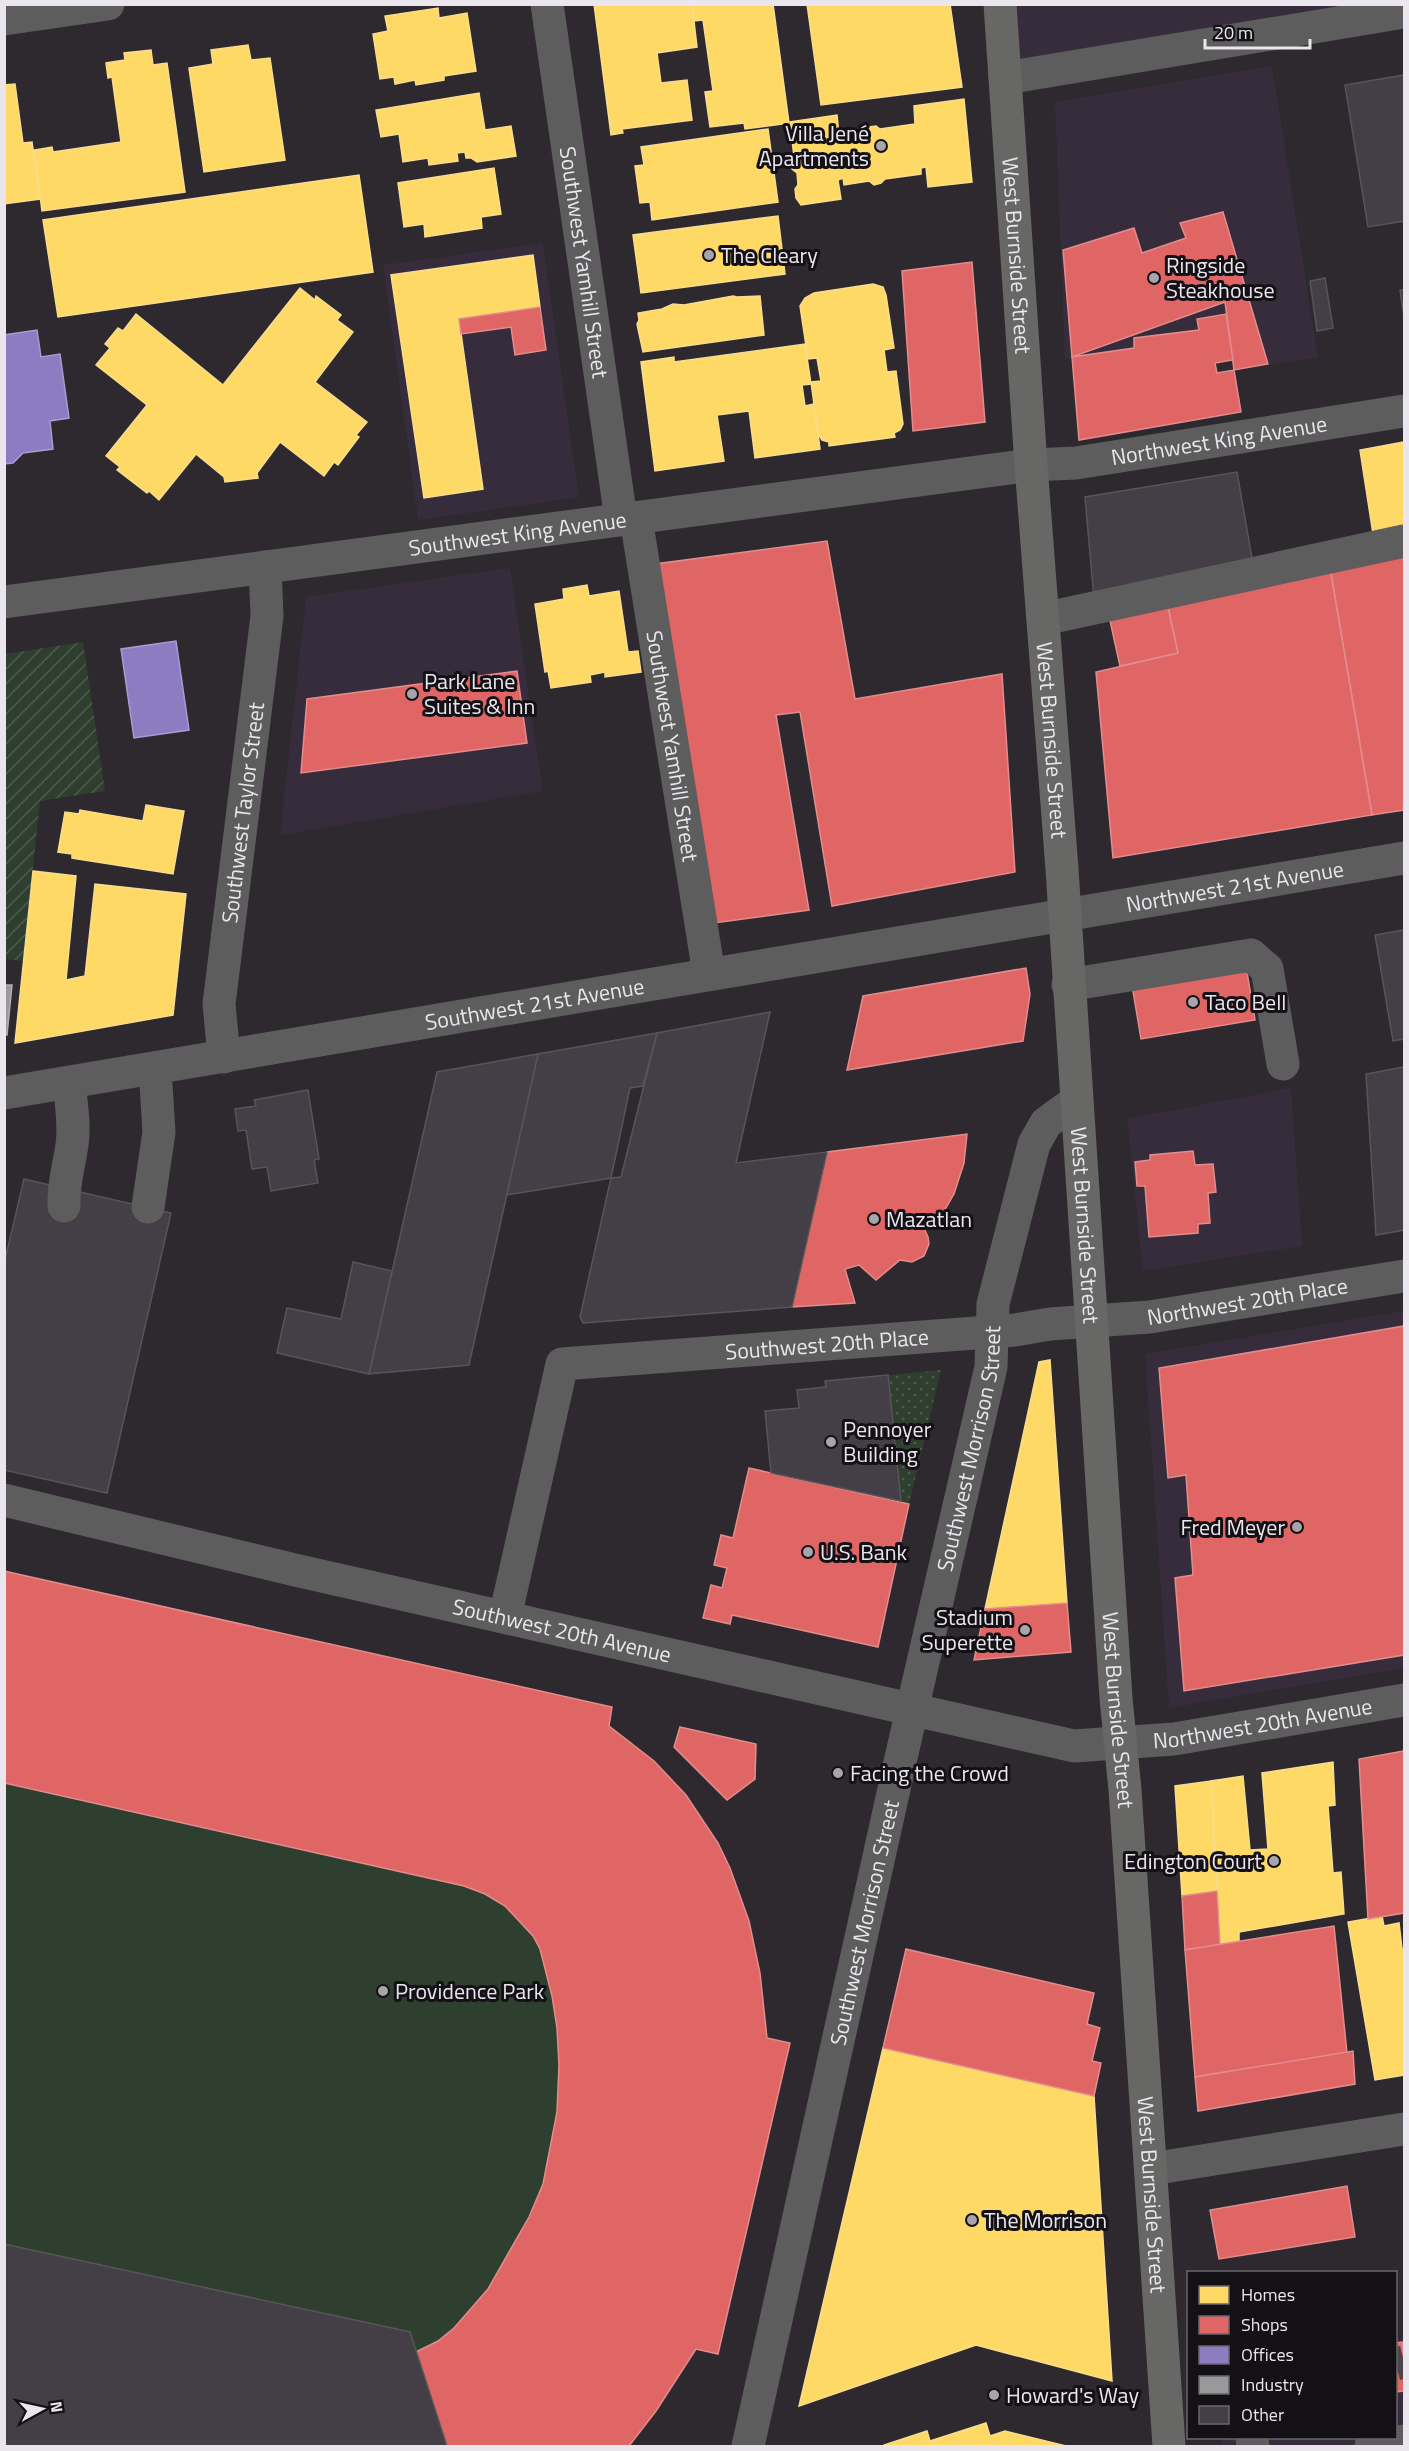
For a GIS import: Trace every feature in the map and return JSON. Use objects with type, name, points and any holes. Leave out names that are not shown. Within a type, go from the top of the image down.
[{"type":"main road","name":"West Burnside Street","points":[[1000,4],[1031,465],[1065,916],[1116,1698],[1151,2169],[1175,2439]]},
{"type":"street","points":[[4,19],[108,4]]},
{"type":"street","name":"Southwest Yamhill Street","points":[[547,4],[629,518],[709,974]]},
{"type":"street","points":[[1005,78],[1404,12]]},
{"type":"street","name":"Northwest King Avenue","points":[[1031,465],[1076,463],[1404,411]]},
{"type":"street","name":"Southwest King Avenue","points":[[4,602],[1031,465]]},
{"type":"street","points":[[1043,619],[1404,541]]},
{"type":"street","name":"Southwest Taylor Street","points":[[224,1057],[219,1004],[267,616],[265,567]]},
{"type":"street","name":"Northwest 21st Avenue","points":[[1065,916],[1404,858]]},
{"type":"street","name":"Southwest 21st Avenue","points":[[4,1093],[1065,916]]},
{"type":"street","points":[[1068,985],[1251,955],[1267,969],[1283,1064]]},
{"type":"street","points":[[148,1207],[159,1132],[155,1068]]},
{"type":"street","points":[[64,1206],[63,1188],[73,1127],[69,1083]]},
{"type":"street","name":"Southwest Morrison Street","points":[[748,2446],[991,1367],[993,1304],[1034,1144],[1046,1123],[1076,1101]]},
{"type":"street","name":"Northwest 20th Place","points":[[1091,1322],[1150,1317],[1404,1276]]},
{"type":"street","name":"Southwest 20th Place","points":[[505,1617],[562,1364],[1091,1322]]},
{"type":"street","name":"Southwest 20th Avenue","points":[[4,1500],[191,1546],[912,1711],[1074,1746],[1121,1743]]},
{"type":"street","name":"Northwest 20th Avenue","points":[[1121,1743],[1174,1739],[1404,1700]]},
{"type":"street","points":[[1151,2169],[1404,2129]]},
{"type":"street","points":[[1371,2446],[1404,2441]]},
{"type":"shaded area","points":[[1404,4],[1015,85],[1009,5]]},
{"type":"shaded area","points":[[1272,66],[1318,357],[1234,370],[1226,314],[1198,319],[1199,330],[1134,338],[1134,348],[1065,359],[1055,102]]},
{"type":"shaded area","points":[[543,243],[579,497],[418,520],[383,265]]},
{"type":"shaded area","name":"Park Lane Suites & Inn","points":[[510,568],[543,791],[280,835],[306,597]]},
{"type":"shaded area","points":[[1291,1088],[1302,1246],[1143,1271],[1127,1119]]},
{"type":"shaded area","name":"Fred Meyer","points":[[1404,1311],[1404,1668],[1169,1708],[1145,1354]]},
{"type":"shaded area","points":[[1404,2338],[1404,2446],[1222,2446],[1222,2439],[1397,2439],[1397,2340]]},
{"type":"green space","points":[[83,642],[105,791],[40,801],[23,961],[5,959],[5,654]]},
{"type":"green space","points":[[941,1370],[909,1504],[901,1501],[888,1375]]},
{"type":"green space","name":"Providence Park","points":[[5,1571],[612,1707],[609,1726],[657,1764],[694,1806],[729,1867],[742,1899],[759,1967],[767,2038],[790,2043],[718,2354],[696,2349],[656,2411],[629,2446],[5,2446]]},
{"type":"building: Homes","points":[[594,4],[692,4],[697,47],[657,53],[661,83],[687,80],[692,120],[622,129],[623,133],[611,135]]},
{"type":"building: Homes","points":[[692,4],[773,4],[789,123],[745,129],[744,123],[710,127],[705,92],[713,91],[703,20],[694,21]]},
{"type":"building: Homes","points":[[807,4],[950,4],[962,87],[821,105]]},
{"type":"building: Homes","points":[[438,8],[439,18],[467,13],[476,71],[444,76],[444,80],[416,85],[415,80],[395,84],[394,77],[380,79],[373,34],[388,31],[385,16]]},
{"type":"building: Homes","points":[[248,45],[251,60],[270,58],[285,160],[204,172],[189,68],[213,64],[211,50]]},
{"type":"building: Homes","points":[[151,50],[153,65],[167,63],[185,192],[42,211],[34,150],[52,147],[53,152],[121,142],[112,77],[108,78],[106,63],[125,60],[124,53]]},
{"type":"building: Homes","points":[[15,84],[23,143],[32,142],[40,199],[4,204],[4,85]]},
{"type":"building: Homes","points":[[479,93],[485,130],[511,126],[516,156],[477,162],[466,158],[465,152],[457,153],[458,161],[429,165],[428,158],[403,162],[399,134],[381,137],[376,110]]},
{"type":"building: Homes","name":"Villa Jené Apartments","points":[[964,99],[972,182],[928,187],[926,167],[921,168],[921,174],[885,179],[874,185],[869,181],[844,185],[843,178],[838,180],[841,199],[801,205],[796,198],[795,189],[798,185],[797,173],[792,169],[791,162],[794,157],[790,122],[837,115],[839,135],[866,131],[869,127],[876,126],[880,129],[915,124],[914,106]]},
{"type":"building: Homes","points":[[768,129],[778,202],[652,220],[650,202],[640,203],[635,166],[644,165],[641,147]]},
{"type":"building: Homes","points":[[494,168],[501,214],[481,217],[482,228],[425,237],[424,224],[404,227],[398,183]]},
{"type":"building: Homes","points":[[359,175],[373,272],[58,317],[43,220]]},
{"type":"building: Homes","name":"The Cleary","points":[[778,216],[785,274],[641,293],[633,235]]},
{"type":"building: Homes","points":[[533,255],[540,307],[459,319],[483,489],[424,498],[391,275]]},
{"type":"building: Homes","points":[[873,284],[883,287],[886,295],[894,348],[884,350],[887,372],[896,371],[903,424],[900,430],[894,433],[895,437],[829,446],[829,442],[822,440],[818,434],[811,382],[821,381],[817,358],[808,359],[800,306],[805,298],[814,293]]},
{"type":"building: Homes","points":[[300,288],[315,300],[316,296],[341,315],[337,320],[353,332],[315,382],[367,422],[356,435],[359,437],[338,465],[334,462],[324,476],[280,442],[257,473],[258,478],[225,482],[224,477],[196,454],[159,500],[117,470],[120,467],[106,456],[147,405],[96,365],[110,348],[105,344],[118,328],[123,331],[136,314],[223,385]]},
{"type":"building: Homes","points":[[733,296],[760,296],[764,335],[643,352],[637,324],[638,313],[662,309],[673,304],[684,305]]},
{"type":"building: Homes","points":[[805,344],[811,384],[802,385],[805,406],[814,404],[820,449],[755,458],[749,411],[717,415],[724,461],[655,471],[641,362],[674,357],[674,362]]},
{"type":"building: Homes","points":[[1404,442],[1404,528],[1373,534],[1360,450]]},
{"type":"building: Homes","points":[[587,585],[589,596],[619,591],[628,652],[638,651],[641,672],[605,677],[605,672],[590,675],[591,682],[551,688],[548,671],[545,672],[535,604],[564,599],[563,589]]},
{"type":"building: Homes","points":[[146,805],[184,811],[173,874],[72,858],[72,854],[58,852],[65,812],[79,814],[80,810],[143,821]]},
{"type":"building: Homes","points":[[33,871],[76,876],[66,980],[85,976],[95,884],[186,894],[173,1015],[15,1043]]},
{"type":"building: Homes","points":[[1050,1360],[1067,1603],[985,1609],[1039,1362]]},
{"type":"building: Homes","name":"Edington Court","points":[[1333,1762],[1335,1805],[1328,1806],[1333,1873],[1341,1872],[1344,1914],[1239,1932],[1239,1942],[1220,1945],[1211,1781],[1243,1776],[1250,1850],[1268,1849],[1262,1773]]},
{"type":"building: Homes","points":[[1211,1781],[1217,1891],[1182,1896],[1175,1786]]},
{"type":"building: Homes","points":[[1382,1916],[1384,1926],[1399,1923],[1402,1949],[1404,1949],[1404,2075],[1375,2080],[1348,1922]]},
{"type":"building: Homes","name":"The Morrison","points":[[883,2048],[1094,2096],[1112,2381],[976,2345],[799,2406]]},
{"type":"building: Homes","points":[[986,2423],[990,2436],[1005,2431],[1066,2446],[884,2446],[927,2431],[930,2441]]},
{"type":"building: Shops","name":"Ringside Steakhouse","points":[[1223,212],[1268,364],[1234,370],[1225,302],[1072,357],[1063,250],[1134,228],[1142,253],[1186,238],[1180,223]]},
{"type":"building: Shops","points":[[972,262],[985,422],[913,431],[902,271]]},
{"type":"building: Shops","points":[[540,307],[546,350],[515,355],[511,327],[461,334],[459,319]]},
{"type":"building: Shops","points":[[1226,314],[1233,360],[1215,363],[1217,373],[1234,370],[1241,412],[1079,440],[1072,357],[1134,348],[1134,338],[1199,330],[1197,319]]},
{"type":"building: Shops","points":[[827,541],[855,699],[1002,674],[1015,872],[832,906],[800,712],[776,715],[809,910],[714,923],[655,564]]},
{"type":"building: Shops","points":[[1404,551],[1404,810],[1372,815],[1330,568]]},
{"type":"building: Shops","points":[[1330,568],[1372,815],[1113,858],[1096,672],[1178,653],[1167,603]]},
{"type":"building: Shops","points":[[1167,603],[1178,653],[1120,666],[1109,616]]},
{"type":"building: Shops","points":[[517,671],[527,743],[301,773],[307,699]]},
{"type":"building: Shops","name":"Taco Bell","points":[[1246,966],[1255,1020],[1141,1039],[1132,985]]},
{"type":"building: Shops","points":[[1026,968],[1030,994],[1023,1041],[847,1070],[863,996]]},
{"type":"building: Shops","name":"Mazatlan","points":[[967,1134],[964,1163],[954,1194],[943,1213],[938,1210],[935,1222],[923,1226],[929,1244],[924,1256],[912,1262],[900,1260],[876,1280],[859,1265],[845,1269],[855,1303],[792,1307],[827,1152]]},
{"type":"building: Shops","points":[[1193,1151],[1195,1165],[1213,1164],[1216,1192],[1208,1193],[1210,1223],[1198,1224],[1198,1233],[1149,1237],[1145,1186],[1137,1186],[1135,1162],[1150,1160],[1150,1155]]},
{"type":"building: Shops","name":"Fred Meyer","points":[[1404,1326],[1404,1655],[1184,1691],[1175,1578],[1193,1575],[1186,1475],[1168,1478],[1159,1368]]},
{"type":"building: Shops","name":"U.S. Bank","points":[[749,1468],[909,1504],[878,1647],[732,1615],[730,1624],[703,1618],[711,1585],[722,1588],[727,1568],[714,1565],[721,1535],[733,1538]]},
{"type":"building: Shops","points":[[4,1571],[612,1707],[609,1726],[654,1761],[686,1795],[718,1843],[730,1868],[749,1921],[760,1973],[767,2038],[790,2043],[718,2354],[696,2349],[656,2411],[629,2446],[447,2446],[416,2352],[438,2341],[454,2328],[488,2289],[529,2217],[543,2184],[557,2112],[559,2065],[552,1996],[540,1949],[533,1936],[505,1906],[485,1894],[464,1886],[4,1783]]},
{"type":"building: Shops","name":"Stadium Superette","points":[[1067,1603],[1071,1652],[974,1660],[985,1609]]},
{"type":"building: Shops","points":[[680,1727],[756,1744],[755,1779],[727,1800],[674,1747]]},
{"type":"building: Shops","points":[[1404,1751],[1404,1913],[1368,1919],[1359,1759]]},
{"type":"building: Shops","points":[[1217,1891],[1220,1945],[1185,1950],[1182,1896]]},
{"type":"building: Shops","points":[[1334,1926],[1347,2053],[1195,2077],[1185,1950]]},
{"type":"building: Shops","points":[[906,1949],[1094,1993],[1087,2024],[1100,2028],[1092,2061],[1101,2063],[1094,2096],[883,2048]]},
{"type":"building: Shops","points":[[1353,2051],[1355,2084],[1198,2111],[1195,2077]]},
{"type":"building: Shops","points":[[1347,2186],[1355,2237],[1219,2259],[1210,2210]]},
{"type":"building: Shops","points":[[1402,2342],[1404,2391],[1397,2392],[1397,2343]]},
{"type":"building: Offices","points":[[37,330],[41,357],[60,354],[69,418],[50,421],[53,449],[23,453],[13,463],[4,464],[4,335]]},
{"type":"building: Offices","points":[[176,641],[189,730],[134,738],[121,649]]},
{"type":"building: Industry","points":[[4,985],[12,985],[7,1035],[4,1034]]},
{"type":"building: Other","points":[[1404,75],[1404,221],[1368,227],[1345,85]]},
{"type":"building: Other","points":[[1325,278],[1333,328],[1317,331],[1310,281]]},
{"type":"building: Other","points":[[1400,290],[1404,290],[1404,317]]},
{"type":"building: Other","points":[[1237,472],[1253,564],[1094,599],[1085,497]]},
{"type":"building: Other","points":[[1404,930],[1404,1039],[1393,1041],[1375,935]]},
{"type":"building: Other","points":[[770,1012],[736,1163],[827,1152],[792,1307],[583,1323],[580,1317],[611,1178],[621,1177],[657,1033]]},
{"type":"building: Other","points":[[657,1033],[643,1086],[630,1088],[611,1178],[506,1195],[538,1054]]},
{"type":"building: Other","points":[[538,1054],[469,1365],[369,1374],[437,1072]]},
{"type":"building: Other","points":[[1404,1067],[1404,1230],[1376,1235],[1366,1074]]},
{"type":"building: Other","points":[[308,1090],[319,1159],[314,1160],[318,1183],[271,1191],[267,1167],[252,1169],[246,1130],[238,1131],[235,1109],[256,1106],[254,1100]]},
{"type":"building: Other","points":[[24,1179],[171,1213],[107,1493],[4,1470],[4,1264]]},
{"type":"building: Other","points":[[353,1262],[392,1271],[369,1374],[277,1353],[287,1308],[341,1319]]},
{"type":"building: Other","name":"Pennoyer Building","points":[[888,1375],[901,1501],[771,1473],[765,1411],[799,1408],[797,1390],[826,1387],[825,1381]]},
{"type":"building: Other","points":[[4,2244],[410,2332],[447,2446],[4,2446]]},
{"type":"tunnel","points":[[1397,2364],[1404,2362]]},
{"type":"place","name":"Villa Jené Apartments","points":[[881,146]]},
{"type":"place","name":"The Cleary","points":[[709,255]]},
{"type":"place","name":"Ringside Steakhouse","points":[[1154,278]]},
{"type":"place","name":"Park Lane Suites & Inn","points":[[412,694]]},
{"type":"place","name":"Taco Bell","points":[[1193,1002]]},
{"type":"place","name":"Mazatlan","points":[[874,1219]]},
{"type":"place","name":"Pennoyer Building","points":[[831,1442]]},
{"type":"place","name":"Fred Meyer","points":[[1297,1527]]},
{"type":"place","name":"U.S. Bank","points":[[808,1552]]},
{"type":"place","name":"Stadium Superette","points":[[1025,1630]]},
{"type":"place","name":"Facing the Crowd","points":[[838,1773]]},
{"type":"place","name":"Edington Court","points":[[1274,1861]]},
{"type":"place","name":"Providence Park","points":[[383,1991]]},
{"type":"place","name":"The Morrison","points":[[972,2220]]},
{"type":"place","name":"Howard's Way","points":[[994,2395]]}]
